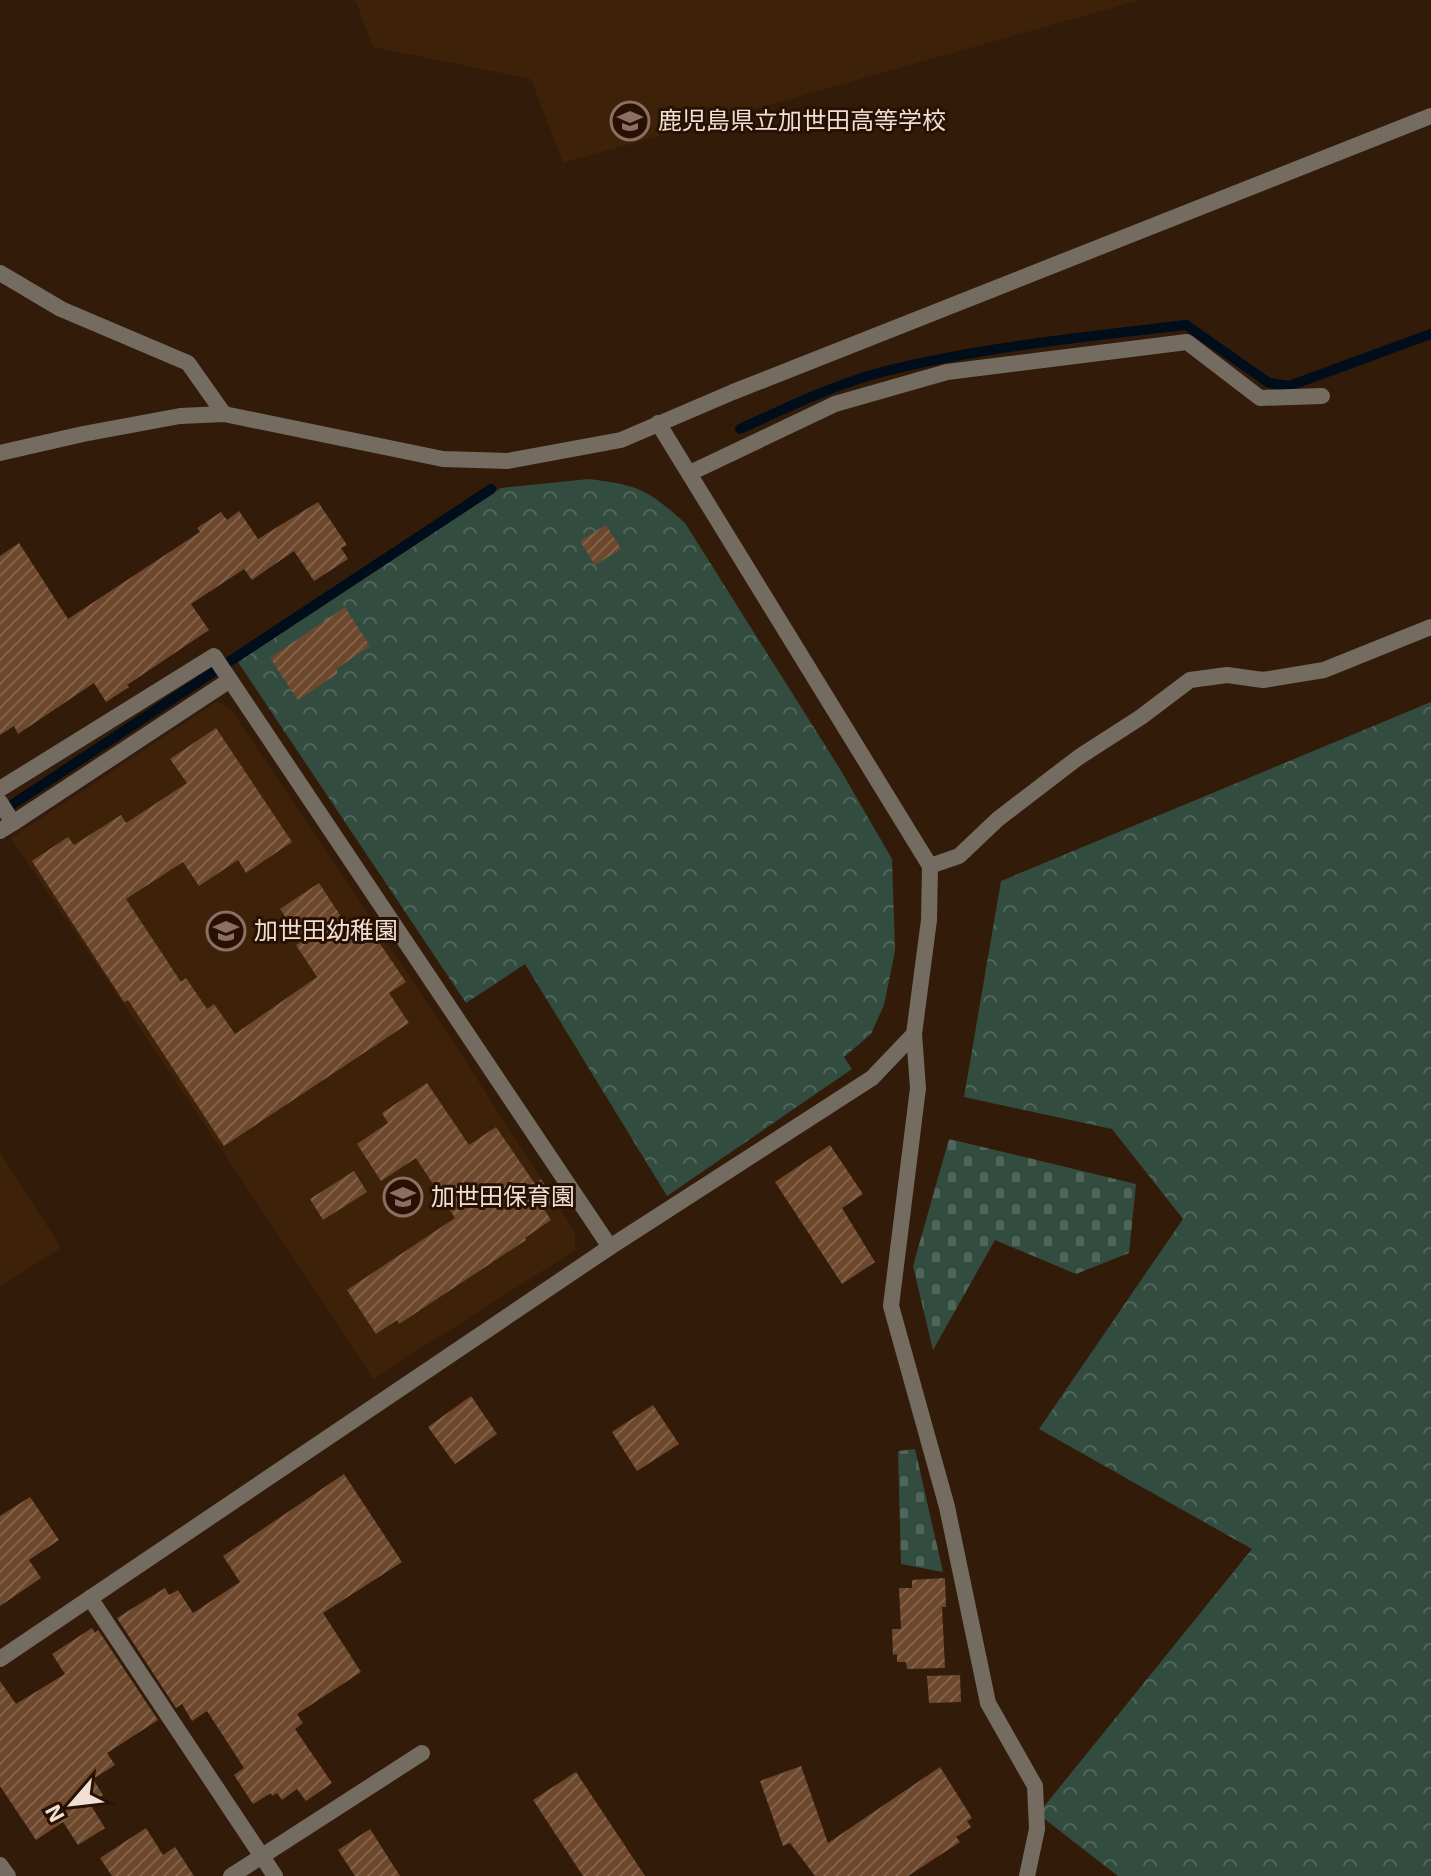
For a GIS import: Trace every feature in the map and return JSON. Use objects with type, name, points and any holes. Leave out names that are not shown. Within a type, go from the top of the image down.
[{"type":"street","points":[[0,453],[180,416],[224,414],[443,459],[508,461],[621,440],[1431,116]]},
{"type":"street","points":[[0,273],[61,309],[188,363],[224,414]]},
{"type":"street","points":[[690,473],[835,404],[947,372],[1187,342],[1260,398],[1322,396]]},
{"type":"street","points":[[658,423],[930,866],[929,920],[914,1034],[918,1088],[891,1306],[947,1507],[988,1703],[1035,1786],[1037,1829],[1027,1876]]},
{"type":"street","points":[[930,866],[959,856],[998,819],[1079,757],[1141,717],[1190,680],[1227,675],[1263,680],[1324,670],[1431,627]]},
{"type":"street","points":[[0,789],[214,656],[610,1247]]},
{"type":"street","points":[[4,815],[225,672]]},
{"type":"street","points":[[0,1659],[610,1247],[872,1078],[914,1034]]},
{"type":"street","points":[[90,1598],[275,1876]]},
{"type":"street","points":[[231,1876],[422,1753]]},
{"type":"street","points":[[0,1865],[8,1876]]},
{"type":"shaded area","name":"鹿児島県立加世田高等学校","points":[[355,0],[1140,0],[563,163],[531,79],[373,47]]},
{"type":"shaded area","name":"加世田幼稚園","points":[[216,702],[230,708],[441,1023],[575,1232],[575,1250],[373,1379],[11,838]]},
{"type":"shaded area","points":[[0,1152],[61,1248],[0,1286]]},
{"type":"green space","points":[[589,479],[642,491],[685,523],[840,769],[892,859],[895,951],[884,1005],[871,1034],[844,1057],[852,1069],[667,1196],[525,964],[466,1003],[238,662],[501,488]]},
{"type":"green space","points":[[1431,702],[1431,1876],[1118,1876],[1038,1814],[1252,1549],[1039,1429],[1183,1219],[1112,1129],[964,1097],[1001,881]]},
{"type":"green space","points":[[949,1139],[1136,1184],[1129,1253],[1076,1274],[995,1240],[933,1350],[913,1266]]},
{"type":"green space","points":[[915,1449],[943,1572],[901,1564],[898,1451]]},
{"type":"building","points":[[318,502],[347,545],[341,548],[348,559],[314,581],[294,551],[252,580],[244,569],[191,604],[209,630],[127,685],[129,687],[106,702],[94,683],[18,734],[14,726],[0,735],[0,556],[19,543],[68,619],[200,532],[197,528],[221,512],[227,520],[239,511],[258,539]]},
{"type":"building","points":[[606,525],[621,549],[595,565],[580,541]]},
{"type":"building","points":[[345,607],[370,646],[336,669],[338,673],[298,700],[270,658]]},
{"type":"building","points":[[216,728],[292,842],[246,873],[238,860],[199,886],[183,862],[126,899],[181,982],[186,978],[207,1009],[214,1004],[235,1034],[317,977],[296,945],[302,941],[280,909],[319,883],[359,944],[374,935],[406,982],[389,993],[409,1023],[224,1146],[128,1000],[124,1002],[32,861],[68,837],[74,845],[121,815],[126,823],[187,783],[170,759]]},
{"type":"building","points":[[427,1083],[469,1145],[496,1127],[535,1184],[541,1179],[555,1201],[544,1209],[551,1220],[526,1240],[399,1324],[397,1320],[376,1334],[347,1290],[455,1218],[416,1158],[381,1181],[357,1144],[388,1123],[382,1113]]},
{"type":"building","points":[[830,1145],[863,1194],[842,1208],[875,1262],[842,1284],[775,1182]]},
{"type":"building","points":[[354,1171],[367,1192],[323,1220],[310,1199]]},
{"type":"building","points":[[471,1396],[497,1434],[455,1464],[428,1427]]},
{"type":"building","points":[[653,1405],[679,1444],[637,1471],[612,1432]]},
{"type":"building","points":[[344,1474],[402,1562],[323,1613],[361,1672],[297,1714],[303,1723],[295,1729],[332,1783],[306,1801],[297,1789],[282,1800],[277,1793],[272,1796],[271,1793],[253,1804],[234,1775],[244,1768],[207,1711],[192,1721],[182,1704],[176,1708],[117,1618],[165,1588],[169,1595],[178,1590],[193,1613],[240,1582],[223,1556]]},
{"type":"building","points":[[30,1497],[59,1540],[29,1560],[41,1578],[0,1606],[0,1516]]},
{"type":"building","points":[[945,1578],[946,1607],[942,1607],[945,1668],[907,1669],[906,1662],[897,1662],[897,1654],[893,1655],[892,1629],[901,1629],[899,1588],[912,1588],[912,1580]]},
{"type":"building","points":[[92,1628],[95,1633],[98,1630],[158,1720],[107,1753],[115,1765],[93,1779],[103,1795],[90,1804],[105,1828],[78,1845],[63,1822],[36,1840],[0,1786],[0,1681],[16,1704],[65,1674],[52,1654]]},
{"type":"building","points":[[960,1675],[961,1702],[929,1703],[927,1676]]},
{"type":"building","points":[[801,1766],[828,1843],[940,1767],[972,1818],[967,1821],[971,1827],[956,1837],[960,1842],[908,1876],[815,1876],[790,1843],[783,1846],[760,1781]]},
{"type":"building","points":[[576,1772],[645,1876],[583,1876],[533,1800]]},
{"type":"building","points":[[146,1828],[163,1855],[175,1847],[194,1876],[112,1876],[100,1858]]},
{"type":"building","points":[[370,1829],[400,1876],[355,1876],[338,1850]]},
{"type":"waterway","points":[[740,429],[864,377],[920,363],[1033,344],[1186,325],[1269,383],[1289,386],[1431,334]]},
{"type":"waterway","points":[[1,812],[491,489]]},
{"type":"place","name":"鹿児島県立加世田高等学校","points":[[630,121]]},
{"type":"place","name":"加世田幼稚園","points":[[226,931]]},
{"type":"place","name":"加世田保育園","points":[[403,1197]]}]
